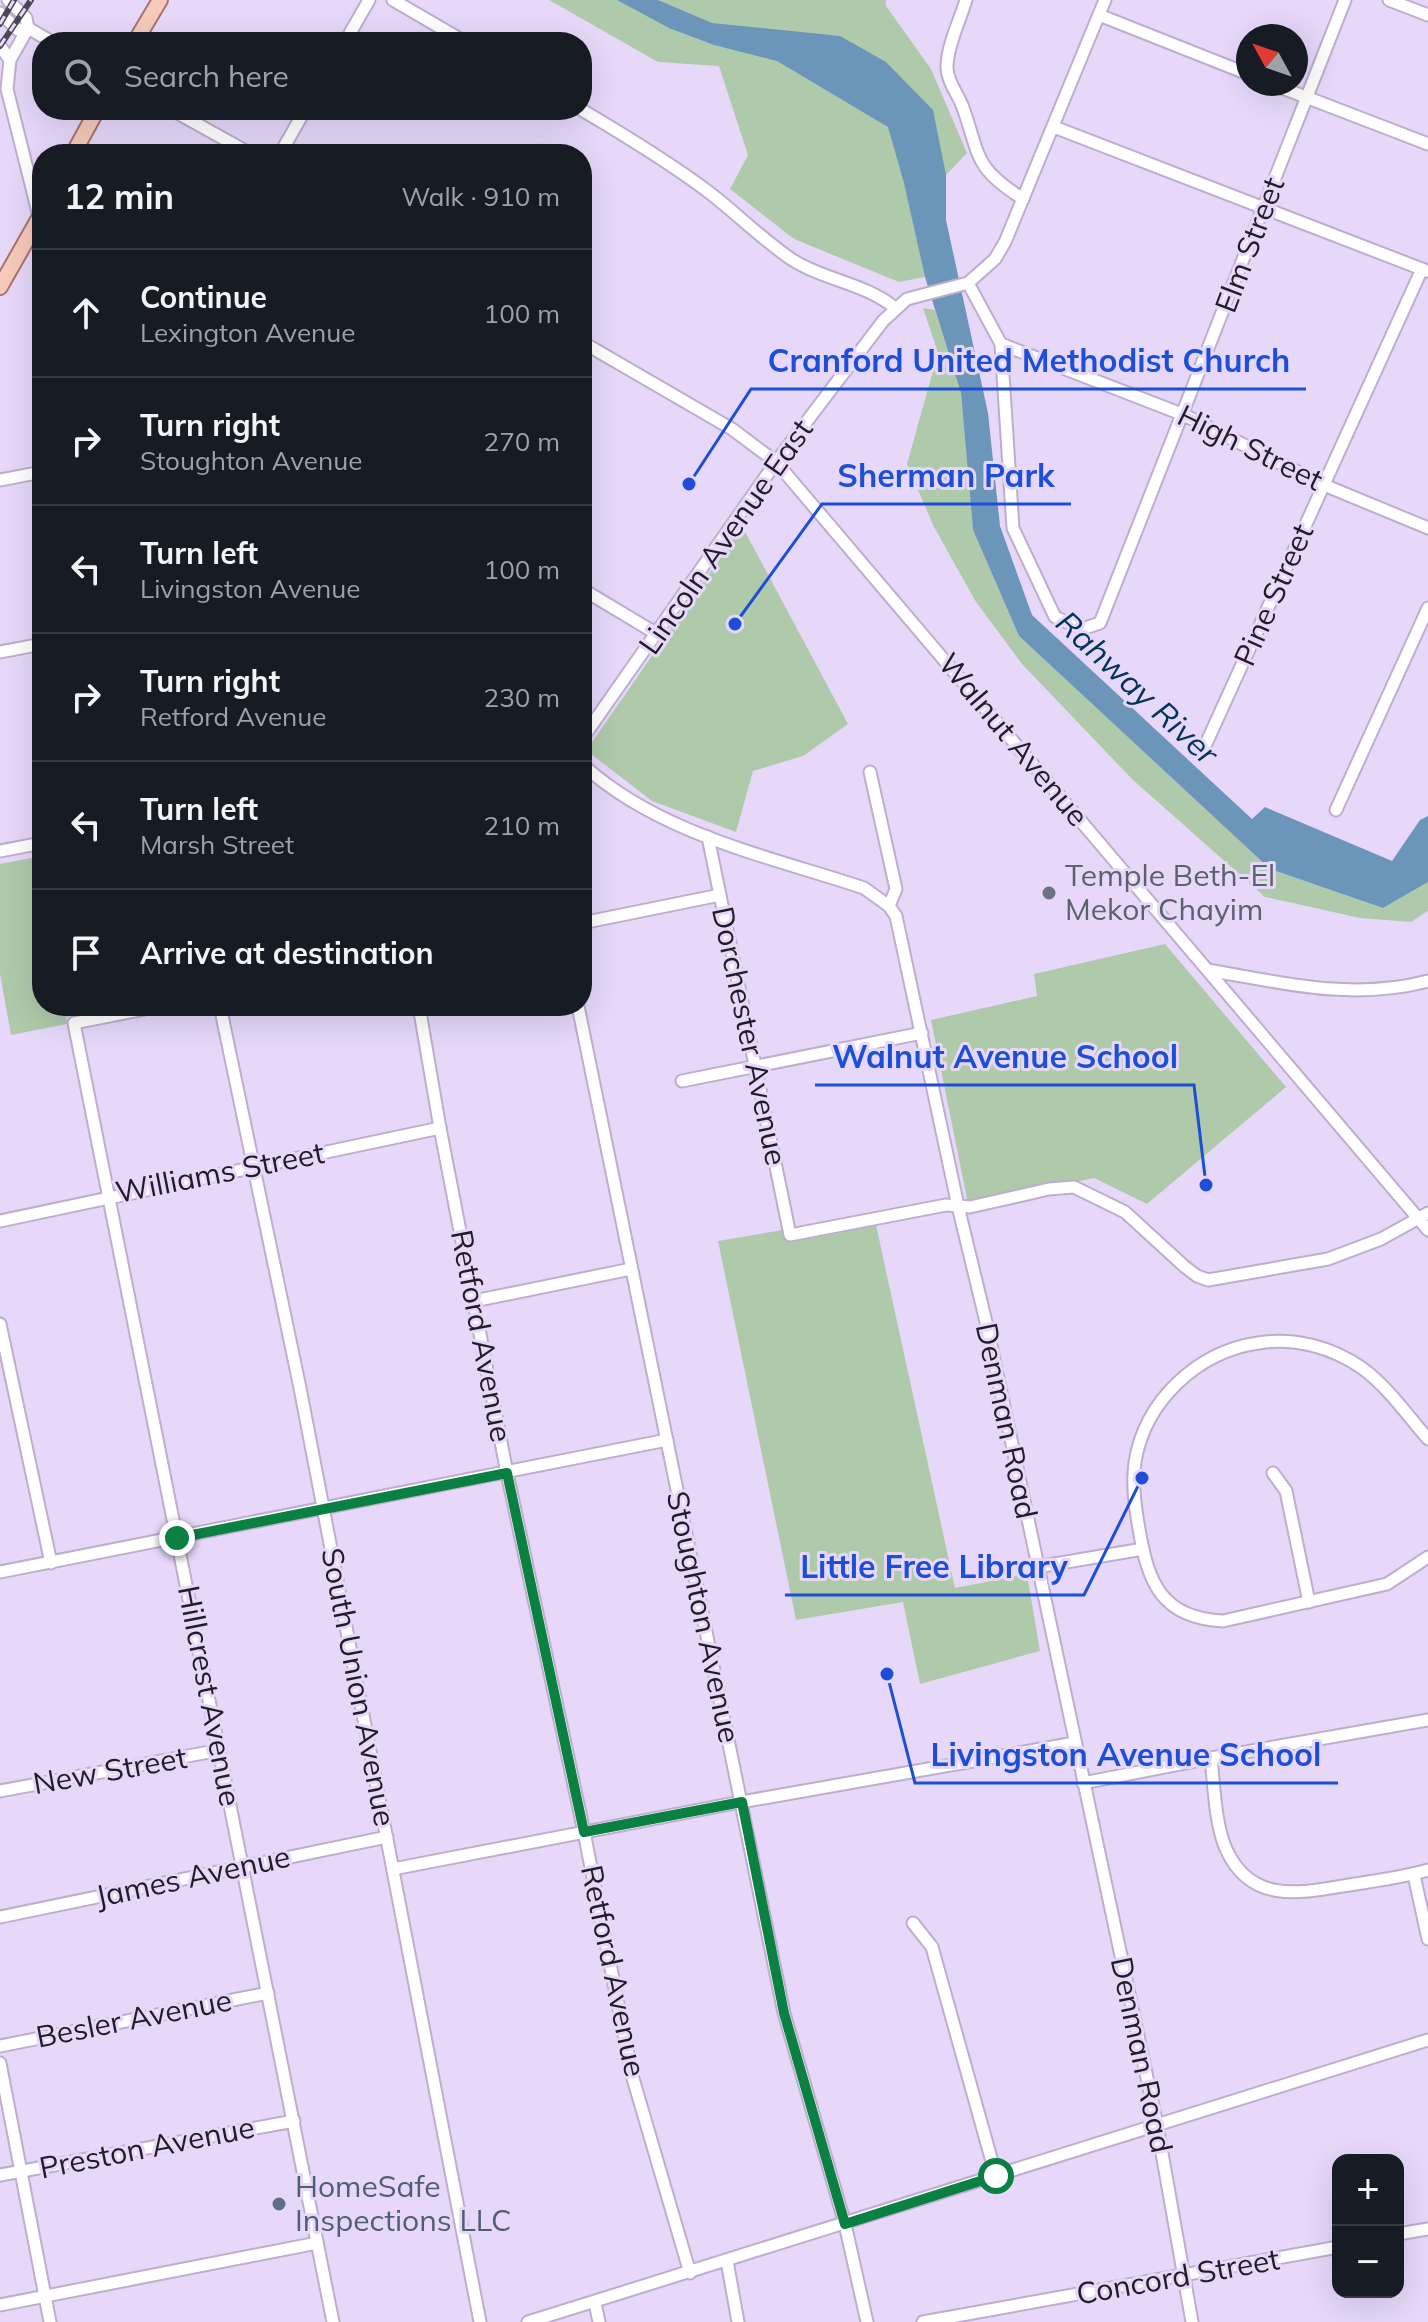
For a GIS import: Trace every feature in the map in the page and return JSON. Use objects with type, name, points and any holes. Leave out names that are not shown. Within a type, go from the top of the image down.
[{"type":"main road","points":[[141,32],[160,0]]},
{"type":"main road","points":[[78,144],[92,120]]},
{"type":"main road","points":[[0,287],[32,235]]},
{"type":"street","points":[[8,0],[26,18],[28,28]]},
{"type":"street","points":[[351,32],[369,0]]},
{"type":"street","points":[[393,0],[448,32]]},
{"type":"street","points":[[966,0],[948,59],[947,74],[982,163],[993,179],[1023,199]]},
{"type":"street","points":[[1001,344],[965,283],[995,259],[1005,242],[1105,0]]},
{"type":"street","name":"Elm Street","points":[[1001,344],[1013,528],[1055,617],[1082,629],[1100,623],[1345,0]]},
{"type":"street","points":[[1389,0],[1428,15]]},
{"type":"street","points":[[0,13],[18,30],[28,28],[35,32]]},
{"type":"street","points":[[1099,15],[1236,69]]},
{"type":"street","points":[[28,28],[5,52],[7,89],[32,185]]},
{"type":"street","points":[[1302,96],[1428,144]]},
{"type":"street","points":[[592,116],[642,145],[708,192],[792,260],[840,282],[867,290],[895,308]]},
{"type":"street","points":[[190,120],[233,144]]},
{"type":"street","points":[[286,144],[299,120]]},
{"type":"street","points":[[1054,127],[1425,271]]},
{"type":"street","name":"Pine Street","points":[[1205,746],[1425,271]]},
{"type":"street","name":"Lincoln Avenue East","points":[[592,725],[776,462],[883,321],[907,299],[965,283]]},
{"type":"street","name":"High Street","points":[[1001,344],[1184,415],[1324,485],[1428,528]]},
{"type":"street","name":"Walnut Avenue","points":[[592,348],[732,429],[776,462],[1207,969],[1424,1216],[1428,1230]]},
{"type":"street","points":[[0,480],[32,474]]},
{"type":"street","points":[[592,595],[657,634]]},
{"type":"street","points":[[1336,810],[1428,608]]},
{"type":"street","points":[[0,652],[32,646]]},
{"type":"street","points":[[592,772],[625,799],[651,814],[708,837],[864,888],[889,906],[896,889],[870,772]]},
{"type":"street","name":"Dorchester Avenue","points":[[708,837],[790,1235],[946,1205],[958,1206]]},
{"type":"street","points":[[0,851],[32,845]]},
{"type":"street","points":[[592,921],[720,895]]},
{"type":"street","name":"Denman Road","points":[[889,906],[900,927],[958,1206],[986,1322],[1157,2125],[1192,2322]]},
{"type":"street","points":[[1207,969],[1335,991],[1372,992],[1428,981]]},
{"type":"street","name":"Hillcrest Avenue","points":[[109,1016],[74,1023],[333,2322]]},
{"type":"street","name":"South Union Avenue","points":[[222,1016],[324,1510],[480,2322]]},
{"type":"street","name":"Retford Avenue","points":[[421,1016],[507,1473],[584,1832],[632,2075],[690,2273]]},
{"type":"street","name":"Stoughton Avenue","points":[[580,1016],[784,2013],[845,2224],[867,2322]]},
{"type":"street","points":[[682,1081],[922,1033]]},
{"type":"street","name":"Williams Street","points":[[0,1221],[440,1128]]},
{"type":"street","points":[[958,1206],[970,1207],[1049,1189],[1074,1187],[1125,1212],[1184,1266],[1208,1280],[1328,1259],[1368,1245],[1424,1216]]},
{"type":"street","points":[[474,1301],[631,1269]]},
{"type":"street","points":[[0,1324],[51,1563]]},
{"type":"street","points":[[1428,1439],[1373,1377],[1335,1353],[1306,1344],[1277,1341],[1247,1345],[1218,1354],[1193,1369],[1175,1385],[1157,1408],[1143,1434],[1134,1477],[1135,1504],[1146,1567],[1156,1588],[1172,1605],[1192,1616],[1223,1621],[1387,1584],[1428,1557]]},
{"type":"street","points":[[0,1572],[667,1440]]},
{"type":"street","points":[[1273,1473],[1286,1491],[1309,1602]]},
{"type":"street","points":[[1037,1567],[1143,1549]]},
{"type":"street","points":[[1083,1783],[1428,1720]]},
{"type":"street","points":[[393,1869],[742,1802],[1075,1743]]},
{"type":"street","name":"New Street","points":[[0,1791],[220,1750]]},
{"type":"street","points":[[1211,1758],[1226,1849],[1238,1868],[1262,1887],[1276,1892],[1298,1893],[1414,1875],[1428,1870]]},
{"type":"street","name":"James Avenue","points":[[0,1917],[387,1837]]},
{"type":"street","points":[[1414,1875],[1428,1939]]},
{"type":"street","points":[[913,1923],[932,1947],[996,2176]]},
{"type":"street","name":"Besler Avenue","points":[[0,2046],[268,1993]]},
{"type":"street","points":[[528,2322],[1428,2040]]},
{"type":"street","points":[[0,2063],[50,2322]]},
{"type":"street","name":"Preston Avenue","points":[[0,2175],[294,2121]]},
{"type":"street","points":[[1404,2233],[1428,2229]]},
{"type":"street","points":[[0,2305],[317,2243]]},
{"type":"street","name":"Concord Street","points":[[923,2322],[1332,2248]]},
{"type":"street","points":[[727,2261],[738,2322]]},
{"type":"street","points":[[595,2303],[599,2322]]},
{"type":"green space","points":[[549,0],[886,0],[886,6],[931,69],[967,153],[946,175],[905,183],[925,277],[899,282],[794,239],[730,189],[748,155],[719,66],[658,62]]},
{"type":"green space","points":[[923,308],[935,310],[961,393],[973,530],[1019,636],[1270,869],[1383,908],[1428,882],[1428,911],[1411,922],[1360,918],[1265,897],[1133,780],[1022,664],[976,602],[934,527],[907,464],[938,353]]},
{"type":"green space","points":[[742,526],[848,724],[803,756],[753,771],[736,832],[652,801],[592,755],[592,742]]},
{"type":"green space","points":[[32,858],[32,1016],[71,1016],[66,1017],[67,1024],[11,1035],[0,974],[0,864]]},
{"type":"green space","points":[[1165,944],[1286,1087],[1147,1204],[1094,1178],[876,1225],[955,1588],[1027,1574],[1040,1651],[920,1684],[903,1602],[796,1620],[718,1241],[967,1199],[931,1020],[1037,996],[1034,974]]},
{"type":"water","points":[[617,0],[658,0],[712,23],[840,36],[886,62],[933,110],[946,175],[946,220],[988,413],[1000,526],[1032,615],[1252,819],[1265,807],[1392,861],[1420,820],[1428,816],[1428,882],[1383,908],[1270,869],[1019,636],[973,530],[961,393],[925,277],[888,127],[777,61],[714,45],[669,28]]},
{"type":"railway","points":[[0,24],[14,0]]},
{"type":"railway","points":[[0,46],[31,0]]},
{"type":"place","name":"Cranford United Methodist Church","points":[[689,484]]},
{"type":"place","name":"Sherman Park","points":[[735,624]]},
{"type":"place","name":"Temple Beth-El Mekor Chayim","points":[[1049,893]]},
{"type":"place","name":"Walnut Avenue School","points":[[1206,1185]]},
{"type":"place","name":"Little Free Library","points":[[1142,1478]]},
{"type":"place","name":"Livingston Avenue School","points":[[887,1674]]},
{"type":"place","name":"HomeSafe Inspections LLC","points":[[279,2204]]},
{"type":"route","points":[[177,1538],[507,1473],[584,1832],[742,1802],[784,2013],[845,2224],[996,2176]]},
{"type":"water label","name":"Rahway River","points":[[1137,688]]}]
